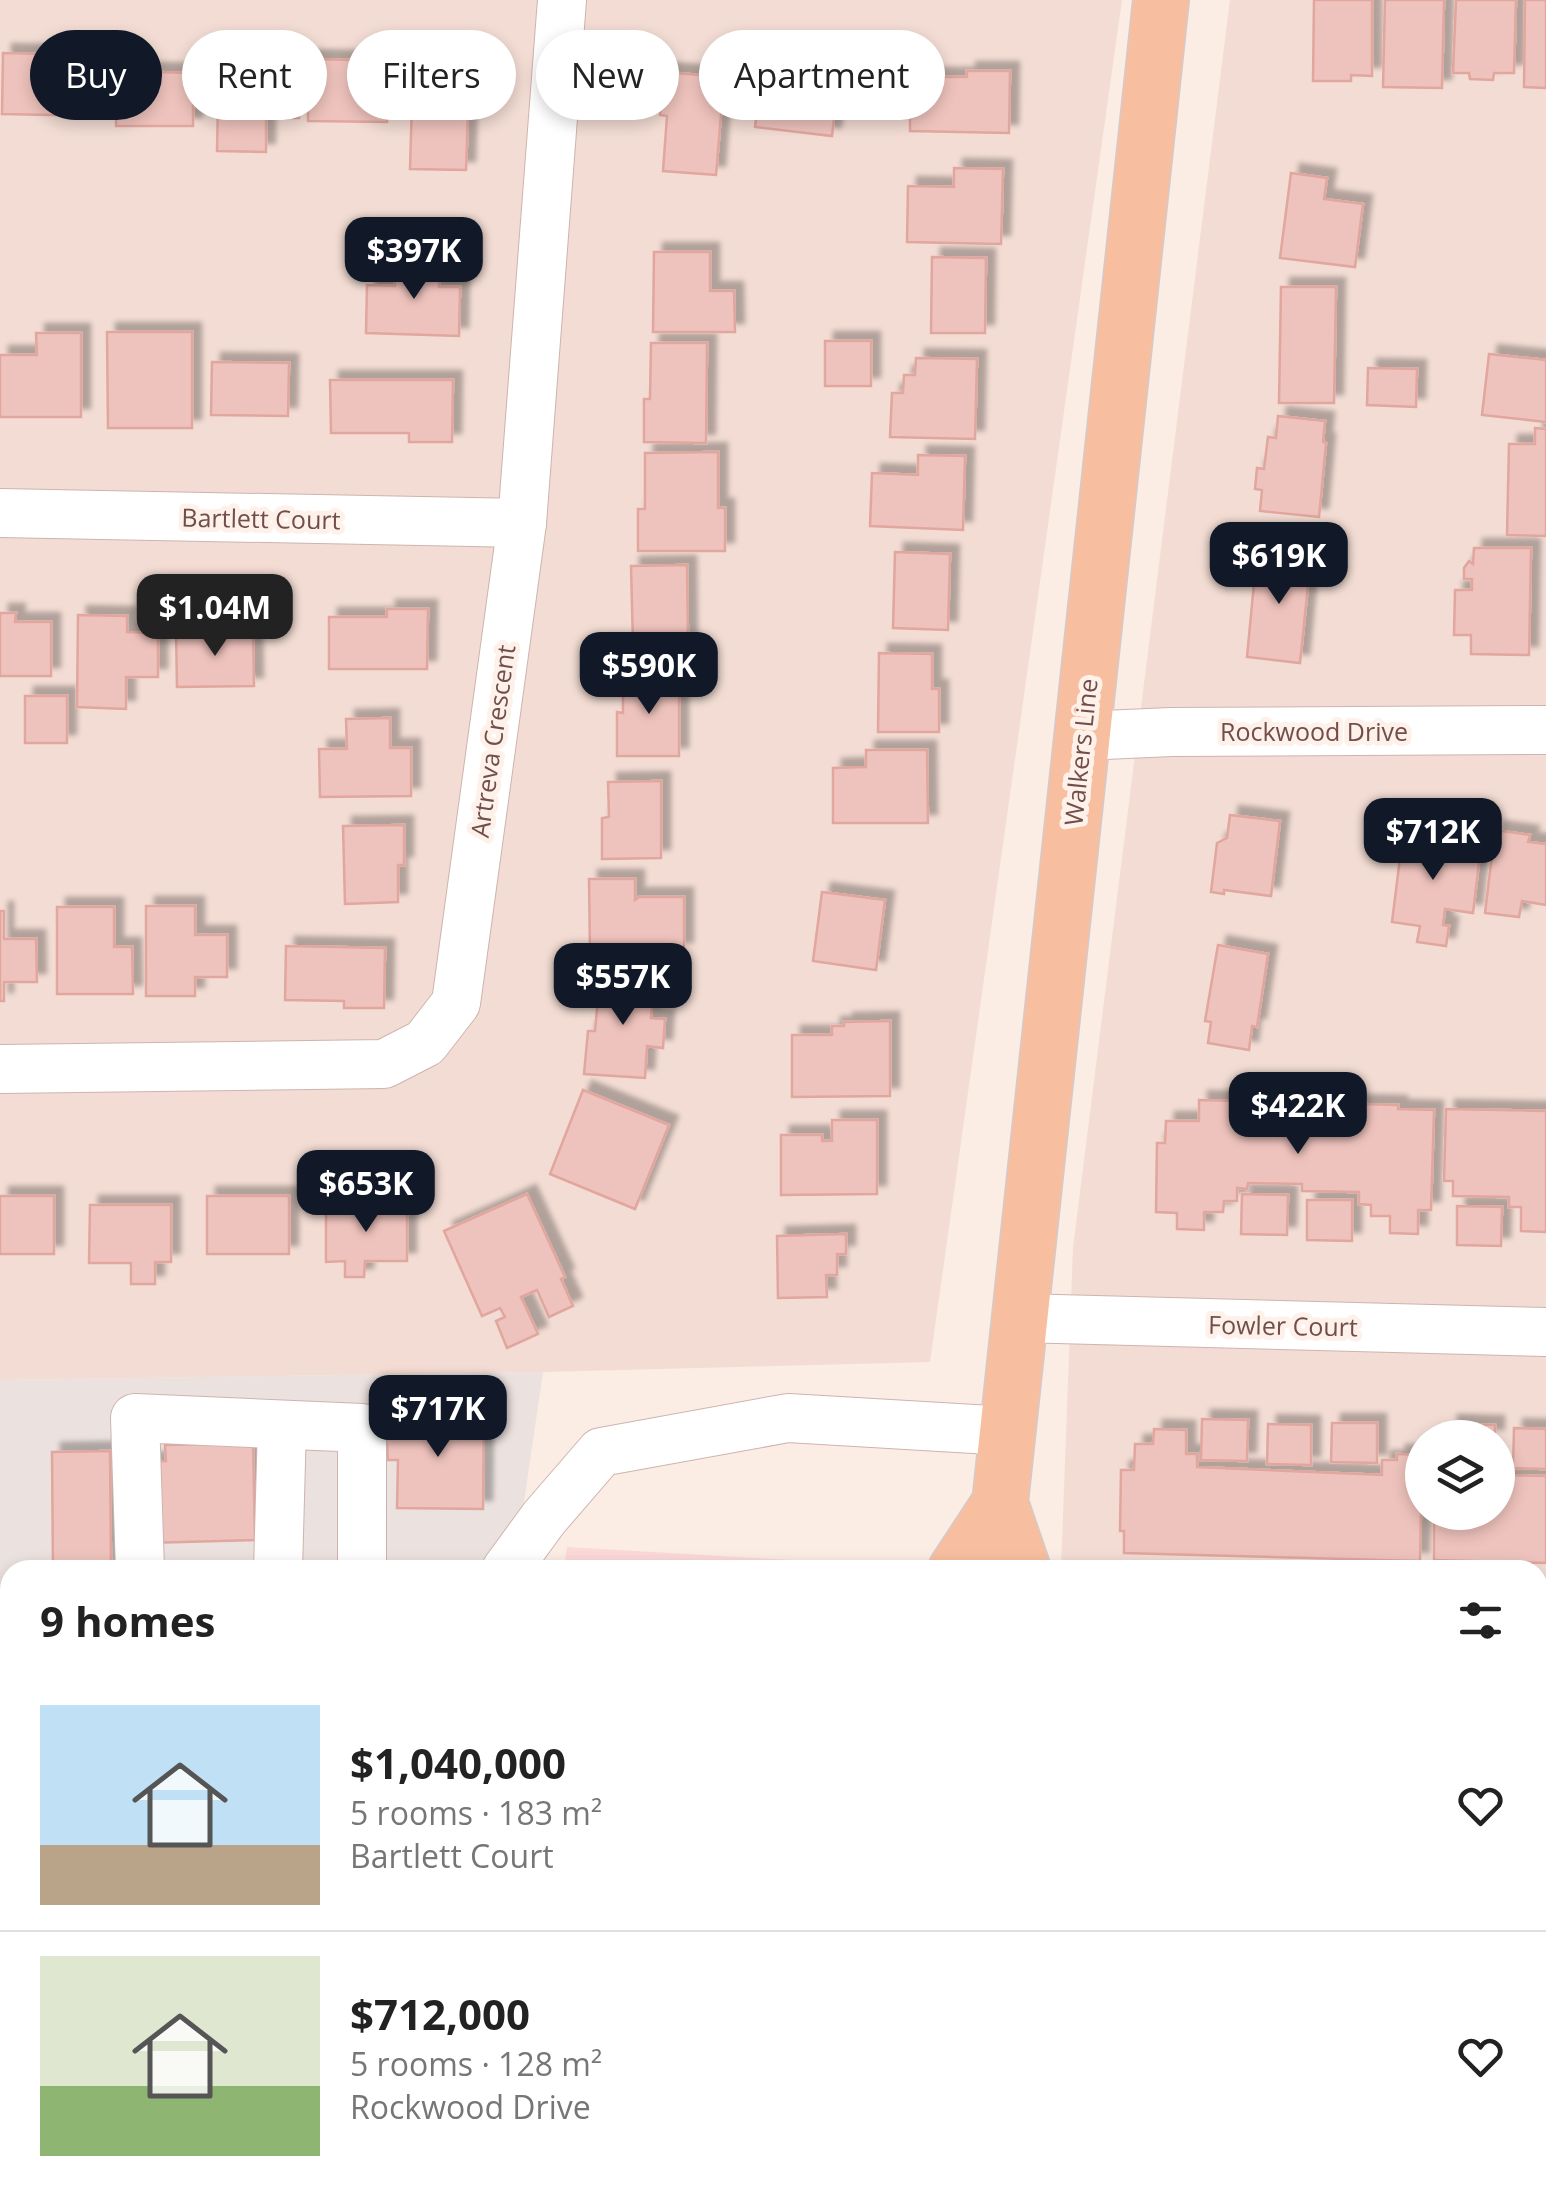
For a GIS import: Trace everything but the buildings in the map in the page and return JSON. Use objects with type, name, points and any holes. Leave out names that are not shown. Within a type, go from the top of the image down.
[{"type":"main road","name":"Walkers Line","points":[[1020,1560],[1000,1504],[1161,0]]},
{"type":"main road","name":"Walkers Line","points":[[963,1560],[1000,1504]]},
{"type":"street","name":"Artreva Crescent","points":[[0,1069],[384,1064],[425,1042],[456,1003],[522,523],[562,0]]},
{"type":"street","name":"Bartlett Court","points":[[0,513],[522,523]]},
{"type":"street","name":"Rockwood Drive","points":[[1082,736],[1546,730]]},
{"type":"street","name":"Fowler Court","points":[[1020,1318],[1546,1332]]},
{"type":"street","points":[[140,1560],[134,1418],[362,1428],[362,1560]]},
{"type":"street","points":[[513,1560],[600,1452],[788,1418],[1008,1431]]},
{"type":"street","points":[[278,1560],[282,1425]]},
{"type":"shaded area","points":[[0,0],[1122,0],[930,1362],[0,1380]]},
{"type":"shaded area","points":[[1230,0],[1546,0],[1546,1560],[1061,1560],[1073,1248]]},
{"type":"shaded area","points":[[543,1372],[515,1560],[0,1560],[0,1380]]},
{"type":"shaded area","points":[[567,1547],[790,1560],[565,1560]]}]
